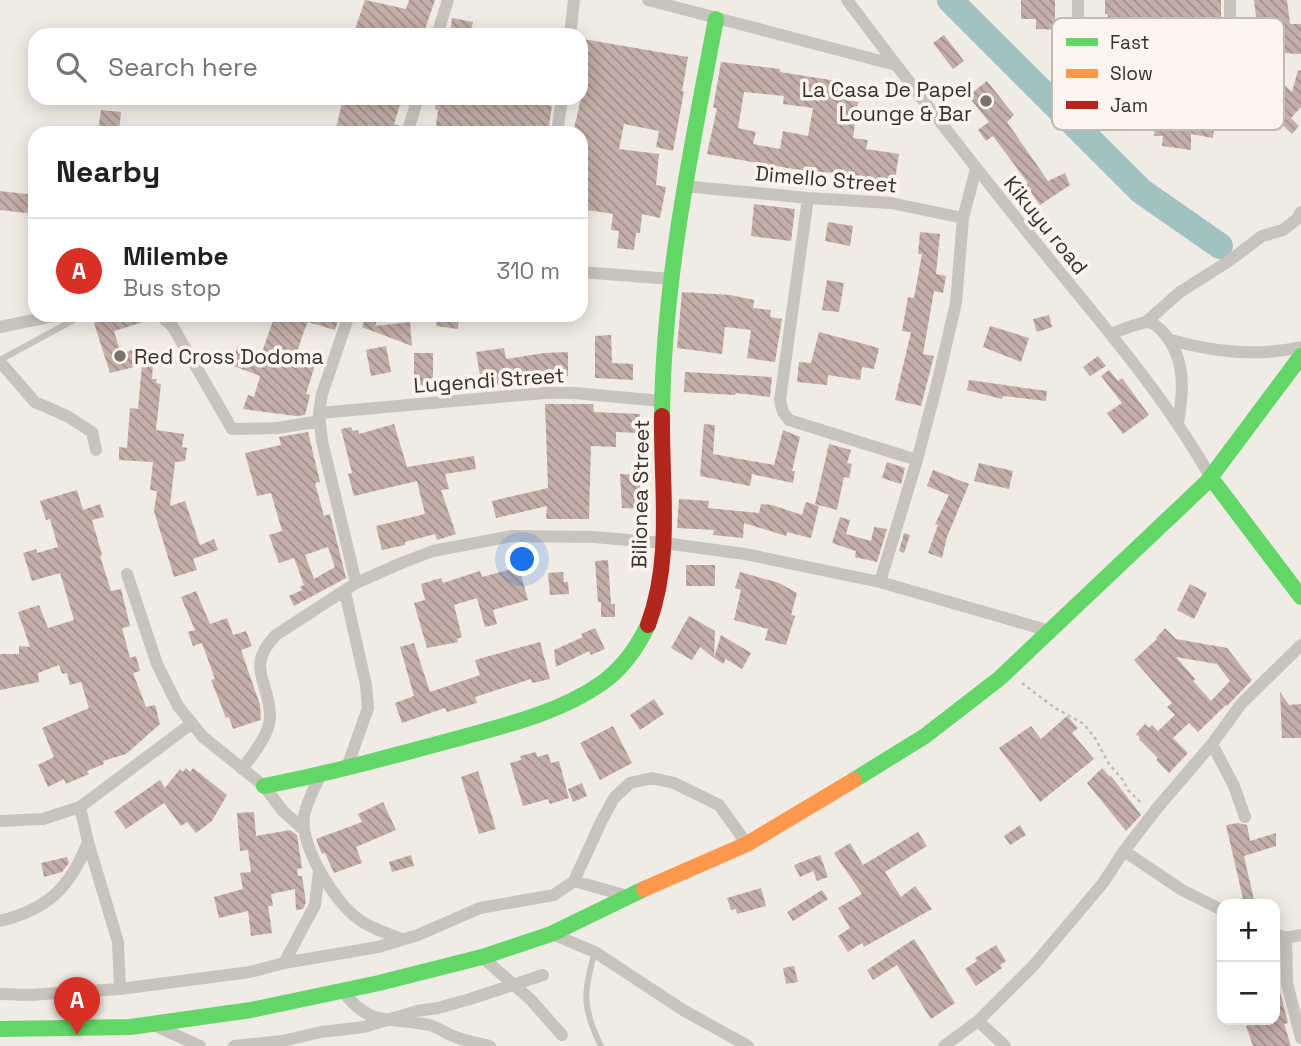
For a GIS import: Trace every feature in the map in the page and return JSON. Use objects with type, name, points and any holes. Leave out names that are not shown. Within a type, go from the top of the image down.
[{"type":"main road","name":"Bilionea Street","points":[[264,786],[345,770],[519,719],[587,693],[620,669],[642,640],[657,593],[664,542],[662,401],[671,279],[684,186],[716,19]]},
{"type":"main road","points":[[0,1029],[130,1027],[251,1010],[482,957],[551,934],[628,896],[747,844],[925,736],[1007,671],[1211,478],[1301,356]]},
{"type":"main road","points":[[1211,478],[1301,597]]},
{"type":"street","points":[[439,28],[448,0]]},
{"type":"street","points":[[571,28],[574,0]]},
{"type":"street","points":[[648,0],[896,65]]},
{"type":"street","name":"Kikuyu road","points":[[847,0],[976,169],[1110,334],[1178,423],[1211,478]]},
{"type":"street","points":[[1078,0],[1078,18]]},
{"type":"street","points":[[1230,0],[1230,18]]},
{"type":"street","points":[[409,126],[416,105]]},
{"type":"street","points":[[558,126],[561,105]]},
{"type":"street","points":[[880,582],[917,460],[956,303],[963,218],[976,169]]},
{"type":"street","name":"Dimello Street","points":[[684,186],[808,198],[891,202],[963,218]]},
{"type":"street","points":[[808,198],[780,400],[783,412],[789,420],[917,460]]},
{"type":"street","points":[[1110,334],[1146,322],[1180,292],[1262,236],[1283,230],[1297,219],[1301,212]]},
{"type":"street","points":[[588,273],[671,279]]},
{"type":"street","points":[[0,327],[28,321]]},
{"type":"street","name":"Lugendi Street","points":[[168,322],[232,429],[278,428],[320,417],[544,393],[662,401]]},
{"type":"street","points":[[347,322],[322,394],[320,417],[322,442],[356,583]]},
{"type":"street","points":[[1146,322],[1155,324],[1171,340],[1183,371],[1183,398],[1178,423]]},
{"type":"street","points":[[1171,340],[1229,353],[1258,353],[1301,347]]},
{"type":"street","points":[[0,361],[34,402],[67,416],[92,432],[96,450]]},
{"type":"street","points":[[242,769],[259,744],[268,724],[270,716],[260,674],[260,660],[265,646],[276,635],[356,583],[433,551],[512,536],[594,537],[664,542],[745,554],[880,582],[1050,631]]},
{"type":"street","points":[[127,574],[157,664],[178,706],[191,724],[264,786],[283,811],[304,830]]},
{"type":"street","points":[[345,592],[369,708],[345,770]]},
{"type":"street","points":[[944,1046],[978,1021],[1043,954],[1103,883],[1152,814],[1212,744],[1241,704],[1301,645]]},
{"type":"street","points":[[0,821],[43,819],[80,807],[191,724]]},
{"type":"street","points":[[1212,744],[1234,786],[1245,817]]},
{"type":"street","points":[[320,776],[304,816],[304,830],[319,871],[338,900],[358,919],[401,939]]},
{"type":"street","points":[[0,994],[29,995],[120,989],[250,972],[284,963],[378,947],[418,935],[480,908],[554,895],[574,881],[614,798],[630,783],[652,778],[674,783],[719,805],[747,844]]},
{"type":"street","points":[[80,807],[118,942],[120,989]]},
{"type":"street","points":[[0,921],[48,901],[67,884],[82,859],[88,842]]},
{"type":"street","points":[[1124,851],[1182,890],[1217,908]]},
{"type":"street","points":[[284,963],[314,905],[319,871]]},
{"type":"street","points":[[574,881],[628,896]]},
{"type":"street","points":[[551,934],[595,953],[683,1010],[748,1046]]},
{"type":"street","points":[[1301,935],[1281,936],[1287,983],[1301,1038]]},
{"type":"street","points":[[482,957],[514,984],[562,1035]]},
{"type":"street","points":[[243,1045],[286,1043],[321,1032],[349,1030],[416,1011],[449,1005],[543,975]]},
{"type":"street","points":[[343,991],[357,1008],[383,1021],[429,1025],[452,1036],[490,1046]]},
{"type":"street","points":[[978,1021],[1005,1046]]},
{"type":"street","points":[[151,1024],[200,1046]]},
{"type":"lane","points":[[0,361],[70,322]]},
{"type":"lane","points":[[595,953],[586,984],[587,1010],[601,1046]]},
{"type":"path","points":[[1007,671],[1055,708],[1084,724],[1128,790],[1152,814]]},
{"type":"building","points":[[365,0],[406,9],[409,0],[435,0],[425,28],[355,28]]},
{"type":"building","points":[[1021,0],[1055,0],[1052,30],[1036,29],[1036,19],[1021,19]]},
{"type":"building","points":[[1105,0],[1221,0],[1221,18],[1108,18],[1108,14],[1105,14]]},
{"type":"building","points":[[1254,0],[1287,0],[1290,24],[1301,24],[1301,54],[1284,53],[1284,18],[1256,18]]},
{"type":"building","points":[[452,18],[473,22],[472,28],[451,28]]},
{"type":"building","points":[[944,35],[964,61],[953,69],[933,43]]},
{"type":"building","points":[[588,40],[688,57],[673,151],[656,147],[659,131],[624,124],[619,149],[659,154],[656,185],[666,187],[660,218],[642,214],[640,233],[636,233],[634,250],[617,248],[619,231],[611,230],[613,214],[588,210],[588,126],[575,126],[579,105],[588,105]]},
{"type":"building","points":[[721,62],[780,69],[780,72],[843,82],[841,99],[858,102],[853,138],[868,140],[866,149],[899,154],[894,185],[860,180],[859,191],[835,188],[833,173],[707,154],[717,108],[713,108]],"holes":[[[744,92],[784,96],[783,104],[813,108],[808,136],[783,131],[780,149],[753,144],[756,132],[738,128]]]},
{"type":"building","points":[[1298,70],[1301,71],[1301,107],[1291,118],[1299,126],[1292,134],[1284,126],[1284,84],[1292,92]]},
{"type":"building","points":[[987,81],[1014,115],[1007,122],[1048,181],[1065,173],[1070,185],[1040,205],[1026,185],[1028,183],[993,136],[986,141],[978,130],[989,122],[968,96]]},
{"type":"building","points":[[341,105],[400,105],[394,124],[400,126],[337,126]]},
{"type":"building","points":[[436,105],[552,106],[549,126],[436,126],[438,110],[435,109]]},
{"type":"building","points":[[101,110],[121,112],[120,126],[99,126]]},
{"type":"building","points":[[1154,130],[1214,130],[1213,138],[1191,134],[1191,150],[1162,146],[1163,136],[1154,136]]},
{"type":"building","points":[[0,191],[28,194],[28,213],[0,210]]},
{"type":"building","points":[[754,204],[795,209],[791,241],[751,236]]},
{"type":"building","points":[[828,222],[853,226],[850,246],[825,241]]},
{"type":"building","points":[[920,232],[940,234],[936,274],[946,276],[943,293],[934,291],[923,354],[934,356],[921,406],[895,400],[911,332],[902,331],[908,297],[914,298],[922,254],[918,254]]},
{"type":"building","points":[[827,280],[844,283],[839,312],[822,310]]},
{"type":"building","points":[[682,292],[730,295],[754,300],[753,308],[771,310],[770,317],[782,319],[775,362],[747,358],[751,330],[725,327],[722,354],[677,348]]},
{"type":"building","points":[[1049,315],[1052,327],[1037,332],[1033,319]]},
{"type":"building","points":[[143,322],[114,331],[121,354],[143,346],[149,363],[146,364],[153,364],[152,379],[157,379],[156,383],[161,384],[156,430],[184,434],[182,447],[187,448],[185,461],[175,462],[170,506],[185,501],[200,545],[214,539],[218,550],[193,559],[197,570],[174,577],[154,511],[157,491],[150,490],[153,462],[119,460],[119,447],[127,448],[130,408],[138,409],[142,365],[110,373],[94,323]]},
{"type":"building","points":[[273,322],[308,322],[296,355],[316,362],[306,394],[310,395],[305,415],[243,409],[248,395],[254,397],[260,376],[231,365],[238,346],[261,355]]},
{"type":"building","points":[[308,322],[338,322],[335,330]]},
{"type":"building","points":[[364,322],[376,322],[375,326],[410,322],[412,346],[362,327]]},
{"type":"building","points":[[436,322],[458,322],[458,329],[436,326]]},
{"type":"building","points":[[990,326],[1029,338],[1021,362],[983,347]]},
{"type":"building","points":[[819,332],[879,348],[874,369],[862,367],[860,380],[828,375],[827,385],[797,382],[799,362],[811,363]]},
{"type":"building","points":[[611,335],[612,363],[633,364],[633,380],[595,378],[595,336]]},
{"type":"building","points":[[386,346],[391,372],[371,376],[366,350]]},
{"type":"building","points":[[504,348],[506,359],[568,352],[568,376],[547,376],[546,371],[509,377],[510,383],[482,387],[476,352]]},
{"type":"building","points":[[414,353],[433,353],[433,385],[414,385]]},
{"type":"building","points":[[1098,356],[1106,366],[1090,376],[1083,367]]},
{"type":"building","points":[[1109,370],[1118,381],[1122,378],[1149,415],[1123,434],[1107,413],[1122,403],[1101,376]]},
{"type":"building","points":[[685,372],[772,377],[770,397],[684,392]]},
{"type":"building","points":[[969,380],[1047,391],[1046,401],[1003,396],[1002,399],[967,390]]},
{"type":"building","points":[[545,404],[593,404],[594,412],[640,414],[639,433],[616,432],[616,447],[591,446],[589,519],[546,519],[547,506],[496,518],[492,501],[548,488]]},
{"type":"building","points":[[394,424],[407,467],[474,456],[476,469],[445,474],[449,489],[441,490],[456,534],[437,540],[435,534],[382,550],[376,526],[425,514],[417,481],[354,496],[348,474],[352,473],[341,429],[351,427],[353,431],[358,430],[359,434]]},
{"type":"building","points":[[704,424],[715,425],[713,454],[774,465],[783,430],[800,437],[792,471],[795,471],[793,483],[752,474],[750,486],[700,476]]},
{"type":"building","points":[[308,432],[320,482],[315,483],[324,516],[330,514],[346,578],[294,606],[289,596],[302,590],[300,587],[304,585],[294,558],[279,563],[269,535],[282,531],[271,493],[257,496],[245,453],[281,445],[279,437]],"holes":[[[328,547],[335,567],[314,579],[305,555]]]},
{"type":"building","points":[[829,444],[851,450],[847,463],[852,464],[849,478],[844,477],[837,510],[815,504]]},
{"type":"building","points":[[887,462],[905,468],[901,484],[882,478]]},
{"type":"building","points":[[979,463],[1013,471],[1009,489],[974,481]]},
{"type":"building","points":[[933,470],[969,484],[947,537],[942,558],[928,553],[938,525],[935,524],[949,495],[927,486]]},
{"type":"building","points":[[620,474],[640,475],[640,488],[644,488],[643,509],[622,508]]},
{"type":"building","points":[[77,490],[83,510],[100,504],[104,517],[92,520],[102,555],[100,556],[111,591],[121,589],[130,626],[122,628],[130,658],[136,656],[140,671],[133,673],[146,707],[155,705],[160,724],[126,754],[103,761],[104,764],[87,771],[89,774],[66,784],[64,779],[48,787],[38,765],[54,757],[42,728],[89,708],[81,682],[70,685],[67,673],[62,674],[59,665],[38,673],[39,682],[0,690],[0,654],[19,654],[19,646],[30,647],[18,612],[39,605],[48,628],[74,620],[60,573],[32,581],[23,553],[36,549],[37,553],[58,547],[50,519],[46,520],[40,501]]},
{"type":"building","points":[[679,499],[709,501],[708,508],[759,513],[761,504],[802,515],[806,502],[819,506],[811,538],[787,532],[786,536],[744,523],[743,538],[713,535],[714,530],[677,528]]},
{"type":"building","points":[[840,517],[850,520],[846,534],[871,541],[874,527],[887,529],[877,562],[855,557],[856,551],[832,543]]},
{"type":"building","points":[[904,533],[910,535],[904,553],[899,551]]},
{"type":"building","points":[[608,560],[611,604],[615,604],[615,617],[601,617],[595,561]]},
{"type":"building","points":[[686,565],[715,565],[715,586],[686,586]]},
{"type":"building","points":[[519,567],[528,600],[493,610],[497,624],[485,627],[477,598],[454,605],[462,637],[457,639],[458,642],[427,648],[414,603],[425,600],[421,584],[441,578],[443,583],[480,571],[482,577]]},
{"type":"building","points":[[563,572],[564,582],[568,582],[569,594],[550,595],[548,573]]},
{"type":"building","points":[[740,572],[779,583],[797,593],[791,615],[795,616],[786,645],[765,640],[768,629],[734,620],[741,590],[735,588]]},
{"type":"building","points":[[1190,584],[1207,593],[1194,619],[1177,610]]},
{"type":"building","points":[[196,591],[210,624],[227,618],[233,635],[246,631],[252,646],[241,650],[260,705],[261,720],[233,729],[229,717],[226,718],[211,680],[215,679],[202,643],[193,646],[188,632],[195,630],[181,597]]},
{"type":"building","points":[[689,616],[715,631],[714,658],[700,647],[692,660],[671,648]]},
{"type":"building","points":[[595,628],[605,649],[591,655],[589,651],[556,667],[554,650],[583,637],[581,634]]},
{"type":"building","points":[[1165,628],[1176,639],[1227,648],[1252,680],[1198,732],[1189,723],[1173,738],[1188,753],[1169,773],[1136,734],[1145,724],[1149,728],[1152,725],[1158,731],[1175,715],[1167,707],[1172,703],[1134,660]],"holes":[[[1176,657],[1217,664],[1230,681],[1211,701]]]},
{"type":"building","points":[[721,635],[751,653],[742,669],[726,659],[723,664],[714,658]]},
{"type":"building","points":[[540,642],[550,679],[532,683],[531,679],[475,697],[477,703],[447,712],[445,708],[402,723],[395,703],[414,696],[400,647],[414,643],[430,692],[480,675],[475,660]]},
{"type":"building","points":[[1280,692],[1289,705],[1301,704],[1301,738],[1282,738]]},
{"type":"building","points":[[654,699],[664,714],[640,730],[630,715]]},
{"type":"building","points":[[1067,716],[1078,728],[1072,733],[1094,759],[1040,802],[999,748],[1031,726],[1041,739]]},
{"type":"building","points":[[613,726],[632,763],[600,780],[580,743]]},
{"type":"building","points":[[536,752],[537,757],[548,754],[551,763],[559,761],[569,798],[550,804],[548,799],[523,806],[510,763],[521,760],[520,756]]},
{"type":"building","points":[[186,768],[190,772],[193,768],[227,795],[212,821],[196,833],[187,822],[181,826],[164,803],[126,829],[114,812],[160,780],[165,788],[180,769],[183,772]]},
{"type":"building","points":[[1102,768],[1141,815],[1126,831],[1087,783]]},
{"type":"building","points":[[478,771],[496,829],[479,834],[461,777]]},
{"type":"building","points":[[582,783],[587,796],[573,802],[568,789]]},
{"type":"building","points":[[383,802],[396,830],[356,847],[362,863],[334,873],[316,839],[362,822],[358,814]]},
{"type":"building","points":[[254,812],[256,836],[290,830],[297,835],[302,868],[297,869],[298,876],[302,876],[306,902],[303,909],[296,910],[295,889],[271,894],[273,906],[268,906],[272,933],[251,936],[248,911],[219,918],[214,897],[243,889],[240,873],[251,872],[248,850],[240,851],[237,813]]},
{"type":"building","points":[[1020,825],[1026,835],[1010,845],[1004,836]]},
{"type":"building","points":[[1226,825],[1247,825],[1250,841],[1276,833],[1276,846],[1244,856],[1254,899],[1243,899]]},
{"type":"building","points":[[918,832],[927,846],[885,872],[901,897],[915,886],[932,909],[864,947],[862,943],[848,952],[838,936],[850,928],[838,908],[862,894],[834,853],[850,843],[863,865]]},
{"type":"building","points":[[411,855],[414,866],[392,872],[389,862]]},
{"type":"building","points":[[820,855],[828,877],[817,881],[813,871],[800,877],[794,865]]},
{"type":"building","points":[[67,857],[69,863],[62,872],[44,877],[41,863]]},
{"type":"building","points":[[761,888],[766,906],[737,914],[736,909],[731,910],[727,898]]},
{"type":"building","points":[[822,890],[828,899],[793,921],[787,912]]},
{"type":"building","points":[[914,939],[955,1003],[931,1019],[897,965],[873,980],[867,970]]},
{"type":"building","points":[[996,945],[1006,961],[1000,965],[1002,968],[976,986],[965,969],[977,961],[975,958]]},
{"type":"building","points":[[794,966],[798,982],[786,984],[783,968]]},
{"type":"building","points":[[1280,992],[1288,1023],[1284,1024],[1291,1046],[1253,1046],[1246,1026],[1280,1025]]},
{"type":"waterway","points":[[950,0],[1052,102]]},
{"type":"waterway","points":[[1080,130],[1141,191],[1220,246]]},
{"type":"traffic: fast","points":[[662,416],[667,316],[673,266],[688,167],[716,19]]},
{"type":"traffic: fast","points":[[854,780],[925,736],[1000,678],[1207,482],[1301,356]]},
{"type":"traffic: fast","points":[[1211,478],[1301,597]]},
{"type":"traffic: fast","points":[[264,786],[405,753],[548,711],[585,694],[610,677],[629,657],[648,625]]},
{"type":"traffic: fast","points":[[0,1029],[130,1027],[251,1010],[379,983],[482,957],[551,934],[644,889]]},
{"type":"traffic: slow","points":[[644,889],[747,844],[854,780]]},
{"type":"traffic: jam","points":[[648,625],[656,600],[663,548],[662,416]]},
{"type":"place","name":"La Casa De Papel Lounge & Bar","points":[[986,101]]},
{"type":"place","name":"Red Cross Dodoma","points":[[120,356]]},
{"type":"place","name":"Milembe","points":[[77,1035]]}]
